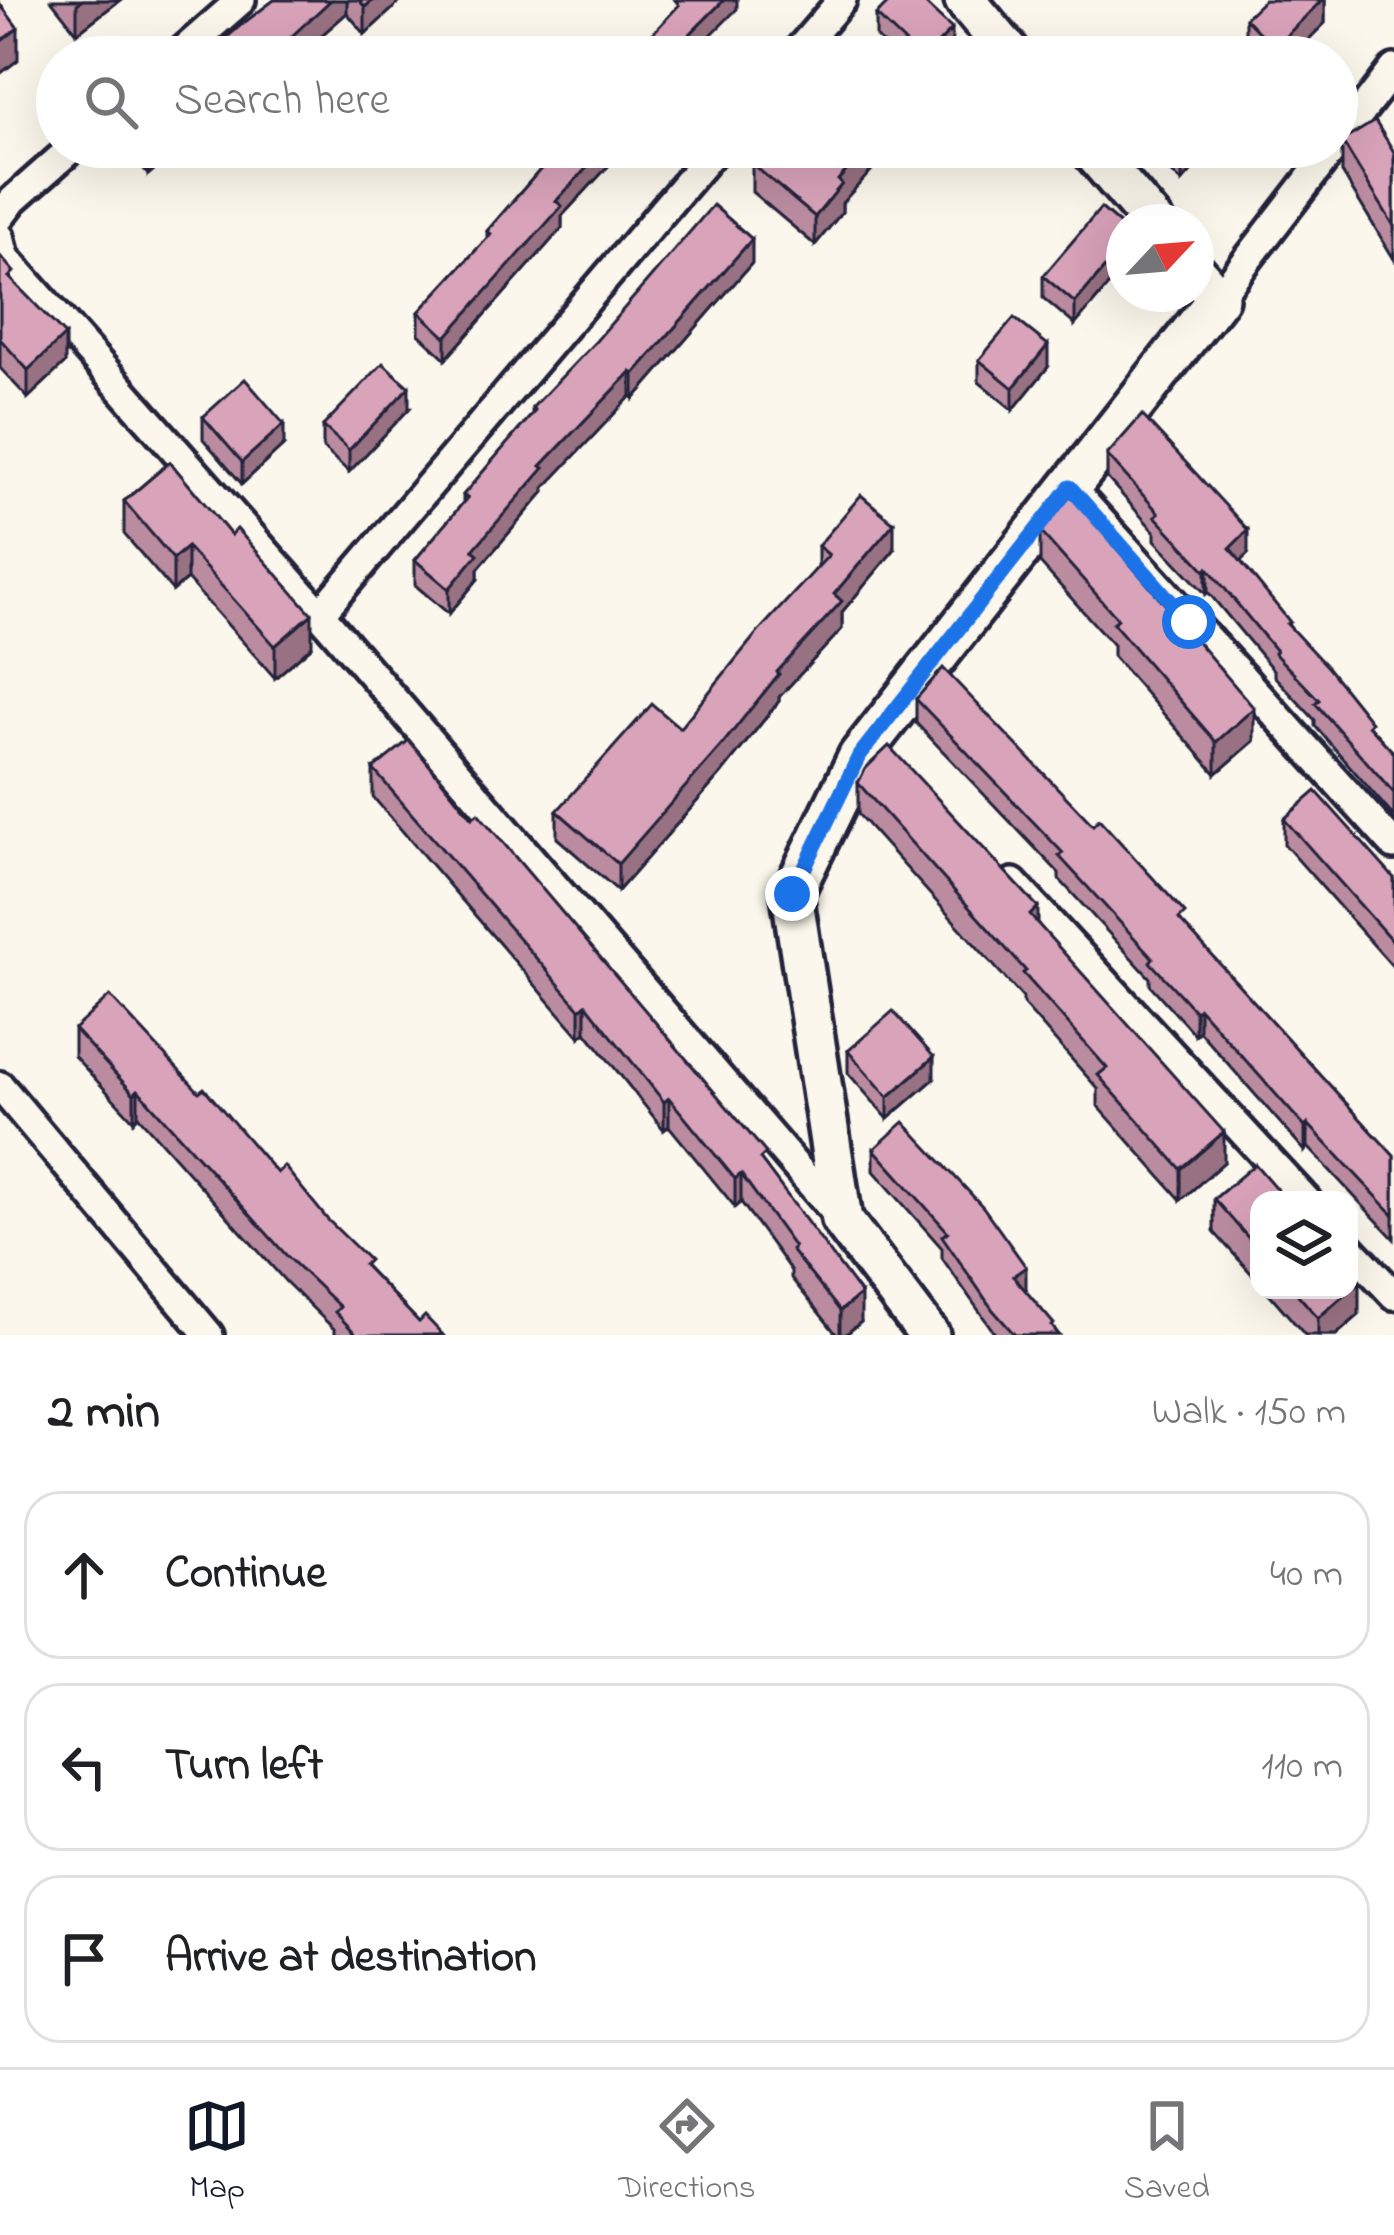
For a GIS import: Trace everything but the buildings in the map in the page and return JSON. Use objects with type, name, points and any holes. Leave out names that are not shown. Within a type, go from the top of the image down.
[{"type":"street","points":[[200,36],[242,0]]},
{"type":"street","points":[[811,36],[842,0]]},
{"type":"street","points":[[965,0],[995,36]]},
{"type":"street","points":[[1358,121],[1390,87]]},
{"type":"street","points":[[0,217],[49,168]]},
{"type":"street","points":[[320,614],[699,168]]},
{"type":"street","points":[[1107,168],[1138,204]]},
{"type":"street","points":[[1214,278],[1314,168]]},
{"type":"street","points":[[0,237],[5,257],[842,1220],[929,1335]]},
{"type":"street","points":[[842,1220],[792,894],[859,756],[883,744],[1070,487],[1189,312]]},
{"type":"street","points":[[1070,487],[1394,845]]},
{"type":"street","points":[[987,856],[1298,1191]]},
{"type":"street","points":[[0,1086],[209,1335]]},
{"type":"street","points":[[1358,1256],[1394,1295]]},
{"type":"route","points":[[792,894],[859,756],[1070,487],[1189,622]]}]
